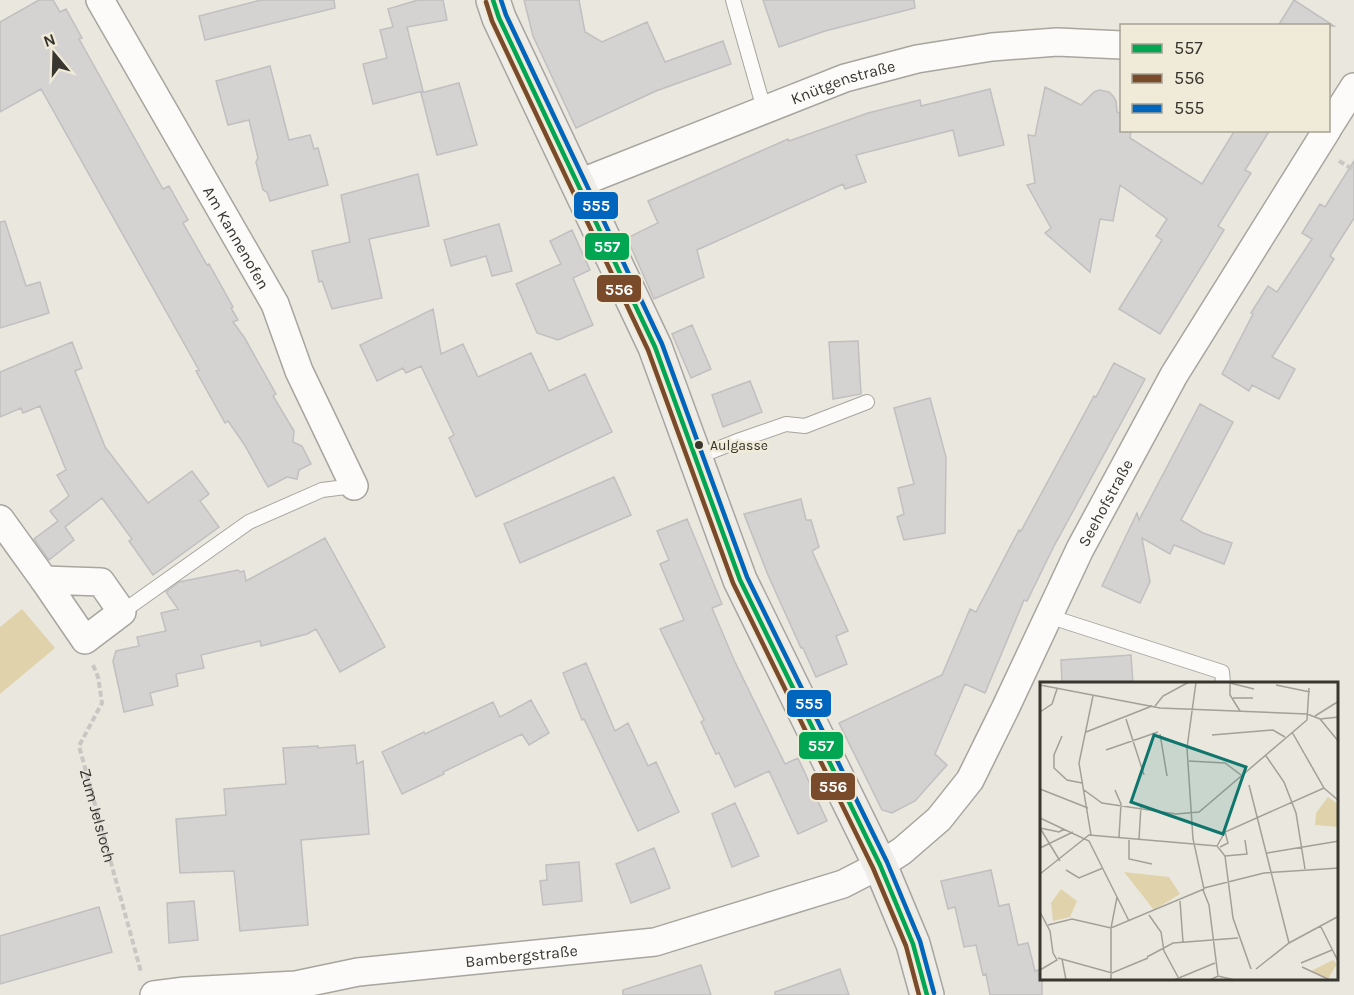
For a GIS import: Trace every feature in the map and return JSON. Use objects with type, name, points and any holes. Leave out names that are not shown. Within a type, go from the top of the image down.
[{"type":"main road","points":[[493,0],[499,18],[655,347],[740,580],[880,865],[913,944],[927,995]]},
{"type":"street","name":"Am Kannenofen","points":[[100,0],[274,303],[299,371],[354,486]]},
{"type":"street","name":"Knütgenstraße","points":[[577,184],[845,78],[917,59],[992,47],[1057,42],[1120,45]]},
{"type":"street","name":"Seehofstraße","points":[[1330,126],[1354,87]]},
{"type":"street","name":"Seehofstraße","points":[[880,865],[902,851],[939,819],[970,780],[1080,549],[1174,375],[1326,132]]},
{"type":"street","points":[[0,519],[85,640],[122,612],[101,582],[44,580]]},
{"type":"street","name":"Bambergstraße","points":[[148,984],[185,991],[296,985],[358,972],[655,942],[843,884],[880,865]]},
{"type":"lane","points":[[733,0],[764,109]]},
{"type":"lane","points":[[695,458],[786,424],[805,426],[867,402]]},
{"type":"lane","points":[[122,612],[249,522],[322,490],[354,486]]},
{"type":"lane","points":[[1048,616],[1222,672],[1223,682]]},
{"type":"path","name":"Zum Jelsloch","points":[[85,640],[98,677],[102,703],[79,746],[138,963],[148,984]]},
{"type":"shaded area","points":[[22,609],[55,648],[0,694],[0,627]]},
{"type":"building","points":[[39,0],[53,0],[60,12],[66,9],[82,38],[79,39],[163,189],[169,186],[188,220],[183,223],[233,307],[231,308],[238,320],[233,322],[276,394],[273,396],[294,431],[293,442],[302,446],[311,464],[299,470],[297,479],[287,477],[268,487],[244,444],[228,421],[225,423],[196,371],[199,370],[41,89],[0,112],[0,22]]},
{"type":"building","points":[[261,0],[334,0],[335,8],[205,40],[199,16]]},
{"type":"building","points":[[418,0],[443,0],[447,20],[407,27],[423,91],[373,104],[363,64],[387,58],[380,30],[393,27],[388,9]]},
{"type":"building","points":[[524,0],[579,0],[585,32],[602,42],[647,22],[665,62],[723,41],[731,64],[656,91],[576,128],[533,36]]},
{"type":"building","points":[[763,0],[914,0],[915,8],[825,31],[779,47]]},
{"type":"building","points":[[1294,0],[1334,26],[1330,24],[1279,24]]},
{"type":"building","points":[[270,66],[289,140],[310,135],[314,149],[318,148],[328,185],[270,201],[267,192],[263,190],[249,120],[228,125],[216,81]]},
{"type":"building","points":[[459,83],[477,145],[437,155],[421,93]]},
{"type":"building","points":[[1045,87],[1081,105],[1094,92],[1099,90],[1109,92],[1116,101],[1117,112],[1120,113],[1120,132],[1131,132],[1130,138],[1202,184],[1234,132],[1269,132],[1245,170],[1251,173],[1218,226],[1224,230],[1160,334],[1119,309],[1162,240],[1156,236],[1167,219],[1120,185],[1113,221],[1100,219],[1090,272],[1045,233],[1051,228],[1027,185],[1035,183],[1028,135],[1035,136]]},
{"type":"building","points":[[990,89],[1004,145],[959,156],[953,130],[856,155],[866,182],[845,189],[843,184],[697,250],[704,277],[654,299],[627,238],[658,223],[648,201],[788,139],[789,141],[868,113],[920,100],[921,106]]},
{"type":"building","points":[[1354,161],[1354,218],[1330,256],[1334,259],[1272,357],[1295,369],[1279,399],[1252,385],[1249,391],[1222,374],[1253,314],[1251,313],[1268,286],[1277,292],[1312,239],[1302,233],[1320,204],[1325,207]]},
{"type":"building","points":[[418,174],[429,226],[369,239],[382,298],[332,309],[322,281],[319,282],[312,251],[350,242],[341,195]]},
{"type":"building","points":[[5,221],[26,286],[40,282],[49,313],[0,328],[0,222]]},
{"type":"building","points":[[499,224],[512,271],[492,276],[486,256],[451,266],[444,240]]},
{"type":"building","points":[[572,230],[590,270],[573,278],[593,325],[558,340],[537,333],[516,284],[561,264],[550,241]]},
{"type":"building","points":[[433,309],[441,354],[463,344],[478,377],[531,353],[549,391],[585,374],[612,432],[476,497],[449,438],[454,435],[421,366],[406,373],[403,368],[377,381],[360,345]]},
{"type":"building","points":[[692,325],[711,369],[691,378],[672,334]]},
{"type":"building","points":[[858,341],[861,394],[833,399],[829,342]]},
{"type":"building","points":[[72,342],[82,368],[75,371],[105,447],[148,503],[192,471],[209,494],[200,501],[219,527],[153,575],[129,541],[132,539],[102,498],[65,527],[74,540],[49,560],[34,539],[58,521],[50,511],[69,496],[57,475],[66,470],[40,406],[23,413],[21,408],[0,417],[0,372]]},
{"type":"building","points":[[1114,363],[1145,379],[1053,548],[1027,601],[1024,600],[985,693],[965,684],[935,754],[947,765],[915,801],[892,813],[882,810],[839,723],[942,675],[970,609],[976,612],[1019,530],[1021,531]]},
{"type":"building","points":[[750,381],[762,412],[723,427],[712,395]]},
{"type":"building","points":[[930,398],[946,457],[945,533],[904,540],[897,517],[904,514],[898,488],[914,484],[894,408]]},
{"type":"building","points":[[1200,404],[1233,422],[1181,520],[1203,533],[1232,543],[1224,564],[1174,545],[1170,554],[1142,538],[1150,582],[1140,603],[1102,586],[1137,513],[1139,520]]},
{"type":"building","points":[[614,477],[631,515],[520,563],[504,524]]},
{"type":"building","points":[[801,499],[806,520],[811,520],[819,547],[812,551],[848,631],[836,636],[847,664],[816,677],[768,575],[744,514]]},
{"type":"building","points":[[687,519],[722,604],[712,608],[734,660],[785,764],[798,758],[827,821],[798,834],[769,771],[735,787],[719,753],[716,754],[701,722],[704,720],[660,629],[684,620],[660,564],[669,560],[657,531]]},
{"type":"building","points":[[325,538],[385,647],[340,672],[316,629],[307,634],[261,646],[260,641],[201,655],[204,668],[176,674],[178,686],[150,693],[153,705],[124,712],[113,661],[116,651],[139,646],[137,637],[166,631],[161,613],[178,609],[166,592],[179,582],[238,570],[244,571],[246,581]]},
{"type":"building","points":[[1131,655],[1133,682],[1062,682],[1061,660]]},
{"type":"building","points":[[586,663],[615,731],[628,723],[648,766],[656,762],[679,812],[638,831],[584,719],[582,720],[563,673]]},
{"type":"building","points":[[531,700],[549,733],[529,745],[522,734],[402,794],[382,752],[493,702],[500,717]]},
{"type":"building","points":[[355,745],[357,764],[363,761],[369,834],[301,840],[308,925],[240,931],[234,871],[180,873],[176,819],[226,815],[224,789],[286,784],[283,748]]},
{"type":"building","points":[[735,803],[759,856],[732,867],[712,814]]},
{"type":"building","points":[[654,848],[670,888],[631,903],[616,864]]},
{"type":"building","points":[[579,862],[582,901],[543,905],[540,881],[547,880],[546,865]]},
{"type":"building","points":[[991,870],[999,906],[1009,904],[1018,945],[1028,943],[1035,971],[1040,970],[1042,995],[990,995],[986,974],[983,975],[976,945],[964,947],[955,907],[948,909],[941,881]]},
{"type":"building","points":[[194,901],[198,940],[169,943],[167,903]]},
{"type":"building","points":[[99,907],[112,952],[0,984],[0,936]]},
{"type":"building","points":[[701,965],[711,995],[623,995],[623,990]]},
{"type":"building","points":[[840,969],[849,995],[775,995],[775,992]]},
{"type":"transit line","name":"557","points":[[493,0],[499,18],[655,347],[740,580],[880,865],[913,944],[927,995]]},
{"type":"transit line","name":"555","points":[[501,0],[506,15],[662,344],[747,577],[887,862],[920,941],[934,993]]},
{"type":"transit line","name":"556","points":[[486,2],[492,21],[648,350],[733,583],[873,868],[906,946],[919,995]]},
{"type":"place","name":"Aulgasse","points":[[699,445]]}]
